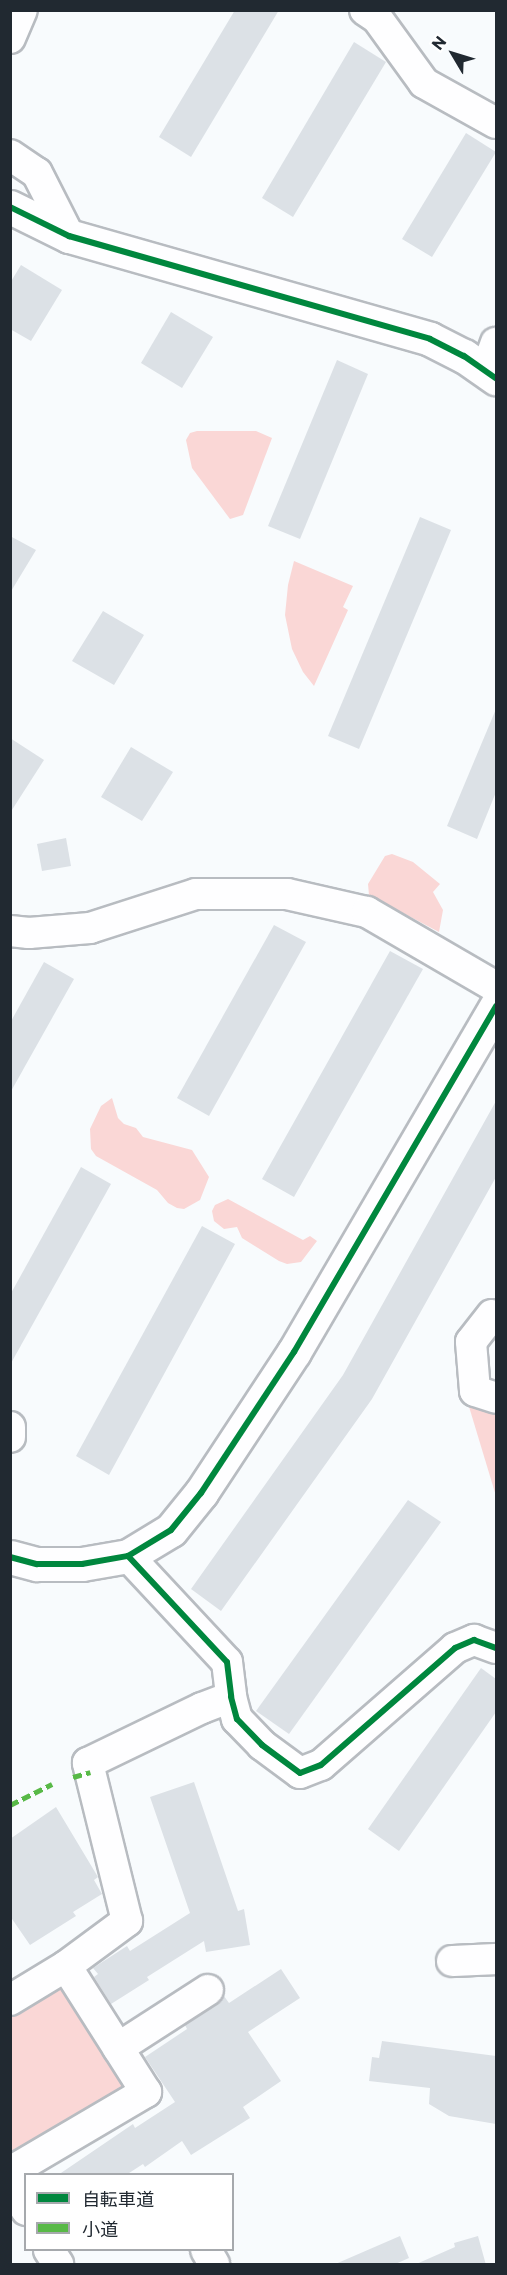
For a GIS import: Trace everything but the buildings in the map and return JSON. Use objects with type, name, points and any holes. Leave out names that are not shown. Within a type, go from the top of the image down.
[{"type":"street","points":[[10,38],[22,10]]},
{"type":"street","points":[[365,10],[377,18],[424,83],[496,123]]},
{"type":"street","points":[[10,155],[37,173],[69,236]]},
{"type":"street","points":[[10,207],[69,236],[430,339],[493,364]]},
{"type":"street","points":[[10,931],[29,933],[90,928],[196,894],[287,894],[367,912],[496,987]]},
{"type":"street","points":[[10,1557],[54,1565],[82,1564],[128,1556],[171,1530],[201,1493],[294,1352],[496,1006]]},
{"type":"street","points":[[492,1315],[471,1342],[476,1391],[496,1398]]},
{"type":"street","points":[[10,1427],[10,1437]]},
{"type":"street","points":[[128,1556],[227,1662],[231,1697],[237,1719],[262,1745],[300,1773],[321,1765],[455,1648],[474,1640],[496,1648]]},
{"type":"street","points":[[10,2000],[66,1966],[127,1921],[88,1762],[202,1708],[231,1697]]},
{"type":"street","points":[[452,1961],[496,1959]]},
{"type":"street","points":[[10,2172],[146,2092],[66,1966]]},
{"type":"street","points":[[118,2048],[208,1990]]},
{"type":"street","points":[[10,2185],[24,2207]]},
{"type":"street","points":[[50,2251],[58,2265]]},
{"type":"street","points":[[207,2251],[214,2265]]},
{"type":"shaded area","points":[[256,431],[272,438],[243,515],[230,519],[192,468],[186,440],[190,433]]},
{"type":"shaded area","points":[[294,561],[353,586],[343,607],[348,610],[314,686],[303,672],[292,649],[285,615],[288,585]]},
{"type":"shaded area","points":[[392,854],[413,862],[440,884],[433,892],[443,910],[439,932],[369,895],[368,884],[385,856]]},
{"type":"shaded area","points":[[112,1098],[118,1118],[124,1124],[136,1128],[143,1137],[192,1150],[209,1177],[200,1200],[184,1209],[177,1208],[168,1203],[157,1190],[96,1156],[91,1149],[90,1129],[101,1106]]},
{"type":"shaded area","points":[[228,1199],[303,1240],[310,1236],[317,1241],[301,1262],[287,1264],[279,1261],[242,1238],[237,1227],[224,1229],[214,1221],[212,1211],[215,1205]]},
{"type":"shaded area","points":[[467,1400],[496,1410],[496,1496]]},
{"type":"shaded area","points":[[62,1984],[123,2081],[122,2091],[11,2158],[11,2016]]},
{"type":"marked path","points":[[73,1777],[90,1772]]},
{"type":"marked path","points":[[10,1805],[52,1784]]},
{"type":"cycle path","points":[[10,207],[69,236],[430,339],[464,356],[496,378]]},
{"type":"cycle path","points":[[10,1557],[37,1564],[82,1564],[128,1556],[171,1530],[201,1493],[294,1352],[496,1006]]},
{"type":"cycle path","points":[[128,1556],[227,1662],[231,1697],[237,1719],[262,1745],[300,1773],[321,1765],[455,1648],[474,1640],[496,1648]]}]
